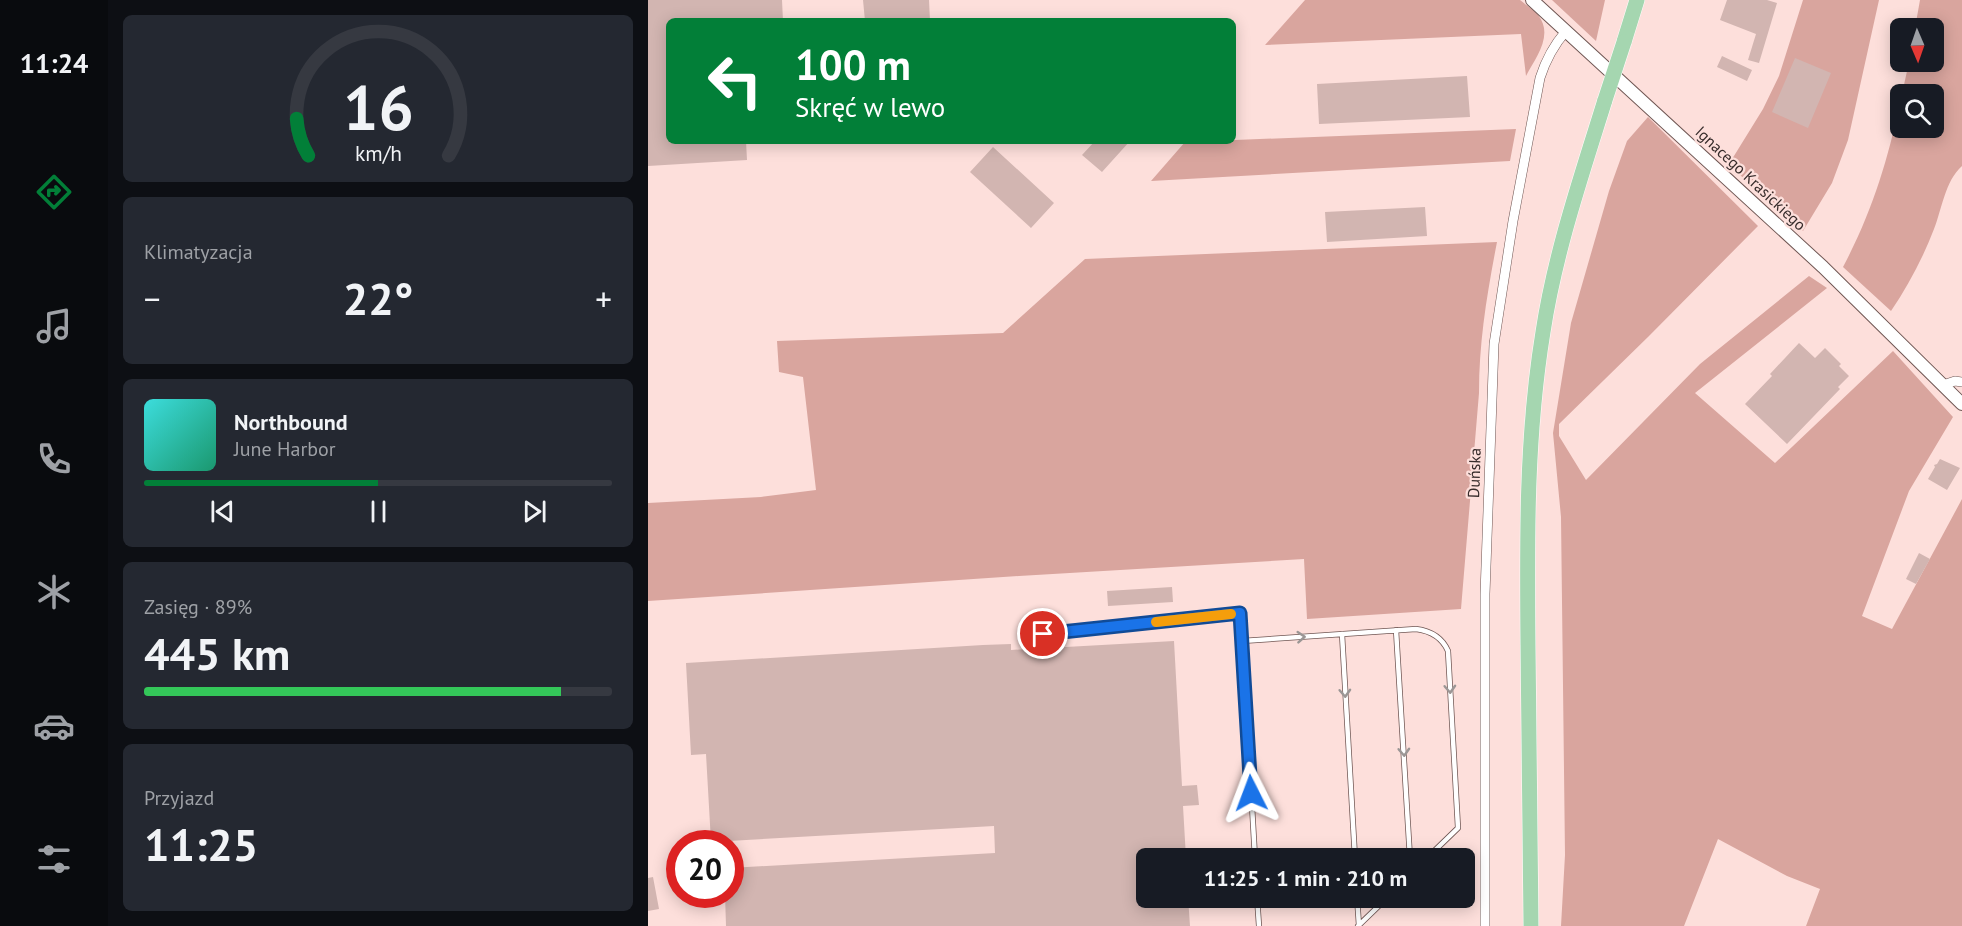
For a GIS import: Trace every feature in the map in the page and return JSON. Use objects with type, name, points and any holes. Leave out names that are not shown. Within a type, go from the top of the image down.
[{"type":"main road","points":[[1532,926],[1527,513],[1532,417],[1543,332],[1555,269],[1572,207],[1637,0]]},
{"type":"street","name":"Ignacego Krasickiego","points":[[1532,0],[1823,267],[1962,404]]},
{"type":"street","name":"Duńska","points":[[1485,926],[1485,594],[1494,336],[1540,78],[1554,45],[1566,31]]},
{"type":"street","points":[[1943,385],[1955,381],[1962,382]]},
{"type":"lane","points":[[1021,636],[1240,613],[1254,848]]},
{"type":"lane","points":[[1242,641],[1416,629],[1431,632],[1440,638],[1448,651],[1458,828],[1437,848]]},
{"type":"lane","points":[[1396,630],[1409,848]]},
{"type":"lane","points":[[1342,634],[1354,848]]},
{"type":"lane","points":[[1258,908],[1259,926]]},
{"type":"lane","points":[[1358,908],[1359,926]]},
{"type":"lane","points":[[1359,926],[1377,908]]},
{"type":"shaded area","points":[[1305,0],[1520,0],[1538,15],[1544,30],[1544,38],[1526,76],[1521,34],[1265,45]]},
{"type":"shaded area","points":[[1552,0],[1605,0],[1596,41]]},
{"type":"shaded area","points":[[1803,0],[1879,0],[1848,140],[1832,183],[1803,231],[1788,222],[1729,164],[1763,109],[1779,76]]},
{"type":"shaded area","points":[[1920,0],[1962,0],[1962,166],[1948,187],[1920,261],[1891,311],[1843,267],[1878,187],[1892,138],[1944,138],[1944,84],[1904,84],[1907,72],[1944,72],[1944,18],[1917,18]]},
{"type":"shaded area","points":[[1648,117],[1758,226],[1559,424],[1559,436],[1586,480],[1700,364],[1809,276],[1827,288],[1695,393],[1775,463],[1893,351],[1953,417],[1909,491],[1862,616],[1892,629],[1962,499],[1962,926],[1806,926],[1820,889],[1787,876],[1718,839],[1684,926],[1561,926],[1565,855],[1561,517],[1553,433],[1571,323],[1609,191],[1627,141]]},
{"type":"shaded area","points":[[1516,129],[1510,161],[1151,181],[1183,144],[1236,144],[1236,140]]},
{"type":"shaded area","points":[[1497,242],[1482,336],[1461,609],[1307,619],[1304,559],[648,601],[648,503],[761,497],[816,490],[803,377],[779,372],[777,341],[1003,333],[1085,259]]},
{"type":"building","points":[[648,0],[782,0],[783,18],[666,18],[666,144],[746,144],[747,160],[648,166]]},
{"type":"building","points":[[863,0],[929,0],[930,18],[865,18]]},
{"type":"building","points":[[1727,0],[1767,0],[1777,3],[1759,63],[1748,60],[1756,34],[1720,20]]},
{"type":"building","points":[[1722,56],[1752,70],[1747,81],[1717,67]]},
{"type":"building","points":[[1795,58],[1831,73],[1808,128],[1772,112]]},
{"type":"building","points":[[1467,76],[1470,117],[1319,124],[1317,84]]},
{"type":"building","points":[[1092,144],[1127,144],[1102,172],[1082,155]]},
{"type":"building","points":[[993,147],[1054,203],[1031,228],[970,172]]},
{"type":"building","points":[[1425,207],[1427,236],[1327,242],[1325,212]]},
{"type":"building","points":[[1799,343],[1815,358],[1825,348],[1849,376],[1838,387],[1840,389],[1787,444],[1745,404]]},
{"type":"building","points":[[1940,459],[1960,468],[1947,490],[1928,479],[1934,465]]},
{"type":"building","points":[[1919,553],[1930,559],[1916,584],[1906,579]]},
{"type":"building","points":[[1172,587],[1173,602],[1108,606],[1107,591]]},
{"type":"building","points":[[1174,641],[1182,786],[1197,785],[1199,805],[1183,806],[1185,848],[1136,848],[1136,908],[1189,908],[1190,926],[726,926],[725,908],[744,908],[744,867],[995,853],[994,826],[744,840],[744,830],[710,830],[706,754],[691,755],[686,663],[983,645],[1011,644],[1011,650]]},
{"type":"building","points":[[653,877],[659,909],[648,911],[648,878]]},
{"type":"slow traffic","points":[[1156,622],[1231,614]]},
{"type":"route","points":[[1043,634],[1240,613],[1251,793]]}]
